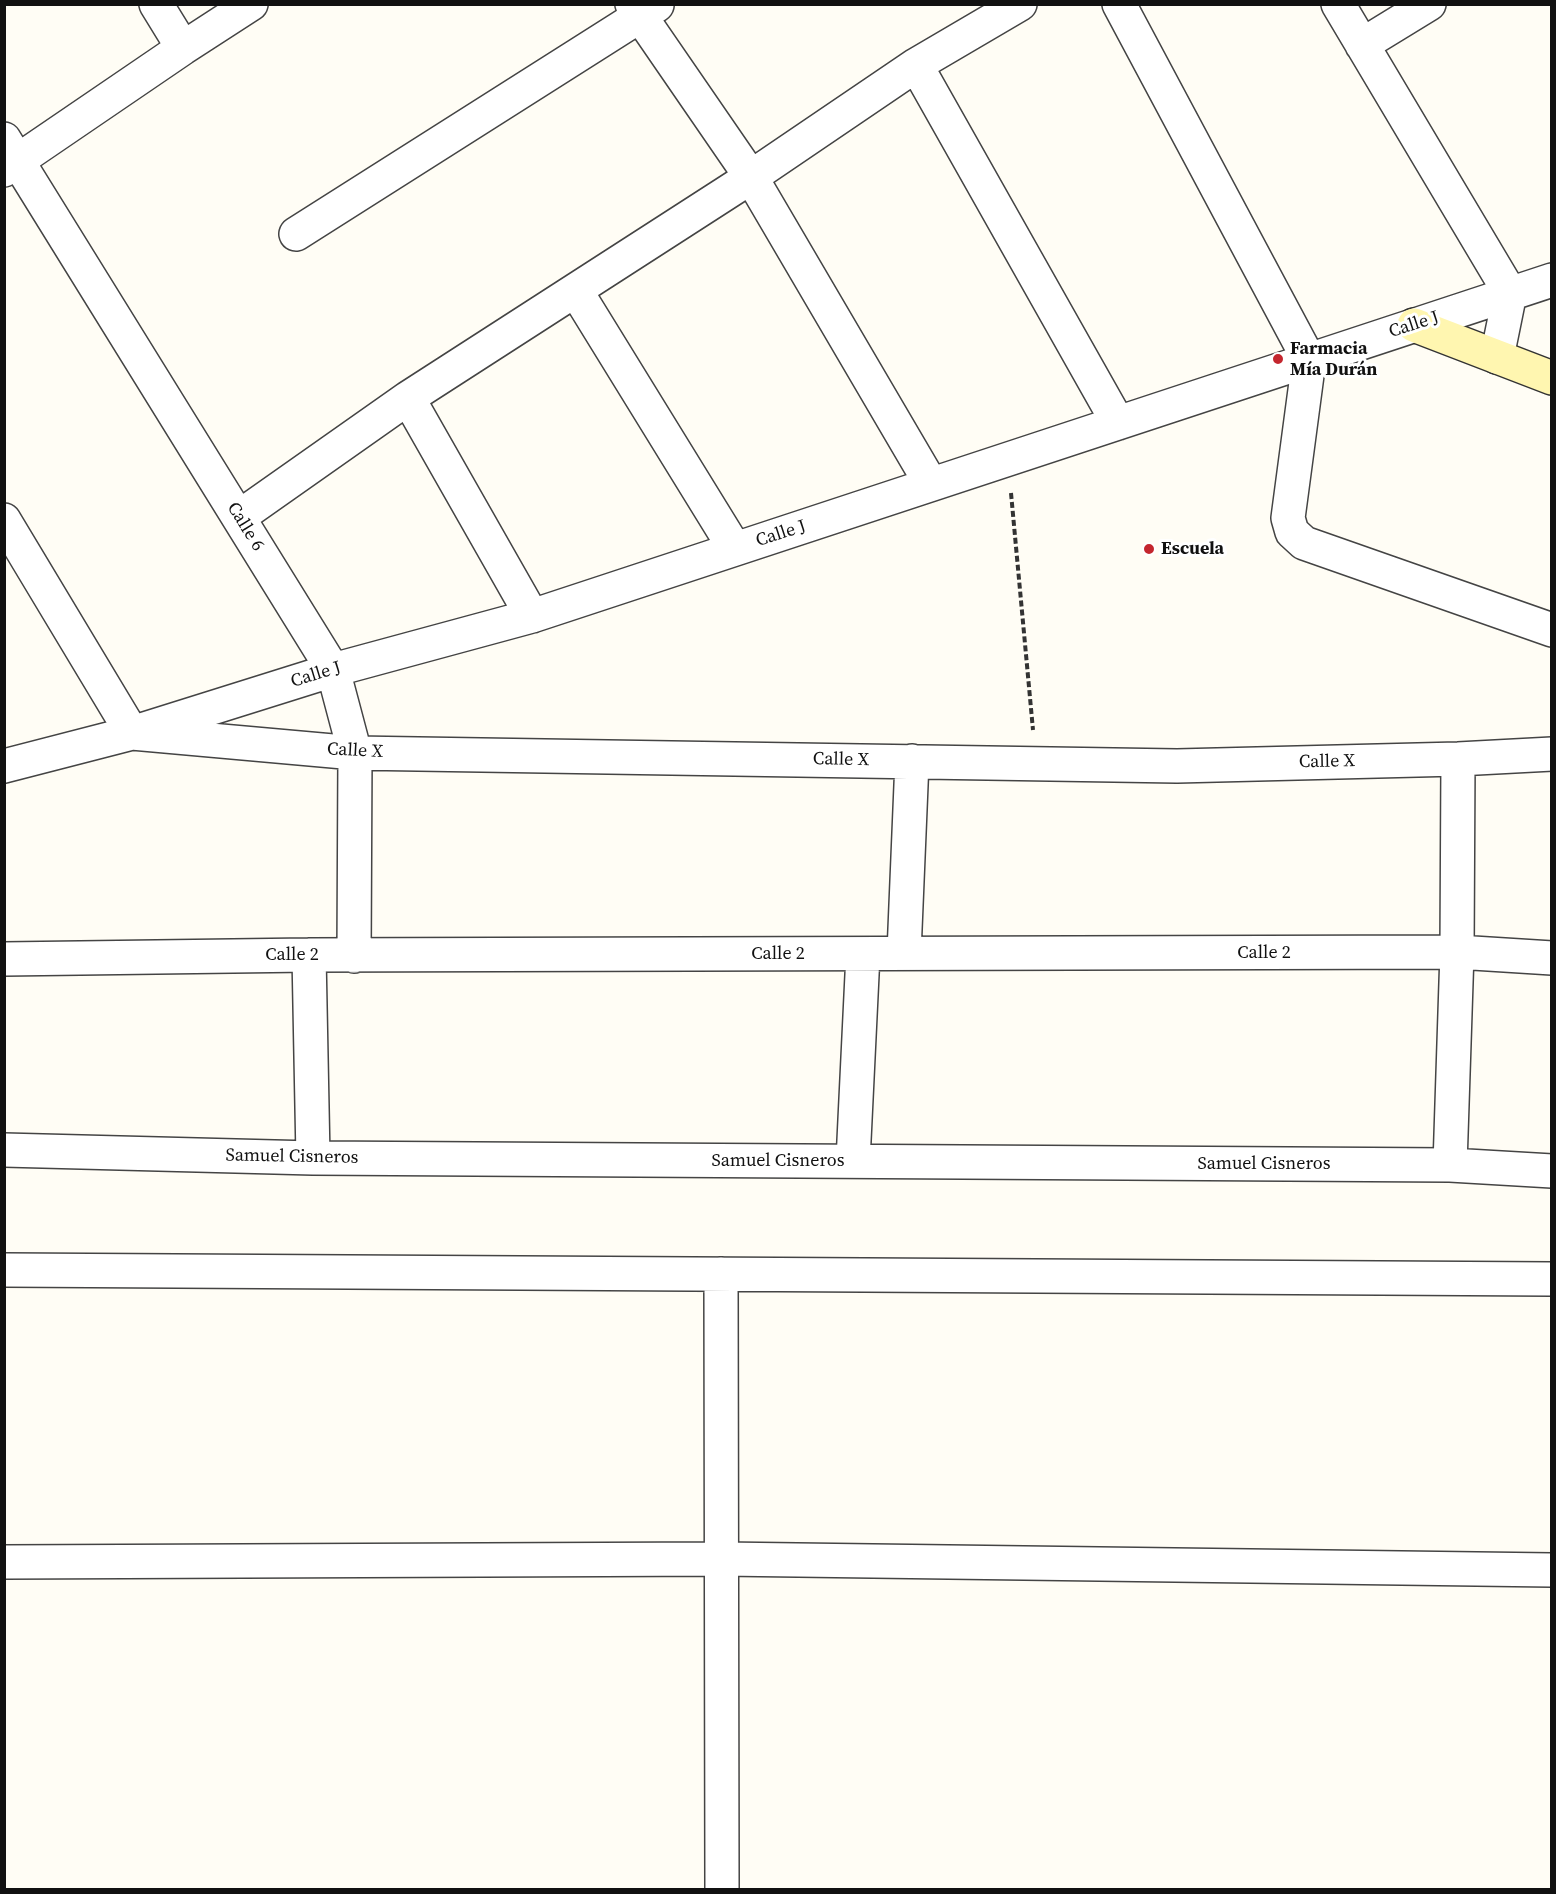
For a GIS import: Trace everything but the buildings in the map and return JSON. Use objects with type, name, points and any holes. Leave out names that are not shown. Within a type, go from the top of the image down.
[{"type":"street","points":[[156,4],[183,48]]},
{"type":"street","points":[[9,156],[251,4]]},
{"type":"street","points":[[239,517],[408,398],[751,177],[916,65],[1020,4]]},
{"type":"street","points":[[1119,4],[1309,360],[1288,518],[1292,532],[1304,543],[1551,630]]},
{"type":"street","points":[[1338,4],[1510,293],[1497,357]]},
{"type":"street","points":[[1362,45],[1429,4]]},
{"type":"street","points":[[296,234],[643,8],[751,177],[931,484]]},
{"type":"street","points":[[916,65],[1118,423]]},
{"type":"street","name":"Calle 6","points":[[9,156],[333,669],[356,753],[354,956]]},
{"type":"street","name":"Calle J","points":[[4,766],[132,733],[333,669],[532,616],[1551,280]]},
{"type":"street","points":[[576,291],[735,549]]},
{"type":"street","points":[[1414,325],[1551,378]]},
{"type":"street","points":[[408,398],[532,616]]},
{"type":"street","points":[[4,520],[132,733]]},
{"type":"street","name":"Calle X","points":[[132,733],[356,753],[1177,766],[1458,759],[1551,754]]},
{"type":"street","points":[[1450,1165],[1457,952],[1458,759]]},
{"type":"street","points":[[904,953],[912,761]]},
{"type":"street","name":"Calle 2","points":[[4,958],[1457,952],[1551,958]]},
{"type":"street","points":[[853,1161],[863,954]]},
{"type":"street","points":[[309,955],[313,1158]]},
{"type":"street","name":"Samuel Cisneros","points":[[4,1150],[313,1158],[1450,1165],[1551,1171]]},
{"type":"street","points":[[4,1270],[1551,1279]]},
{"type":"street","points":[[721,1274],[722,1890]]},
{"type":"street","points":[[4,1562],[722,1559],[1551,1570]]},
{"type":"path","points":[[1008,459],[1036,763]]},
{"type":"place","name":"Farmacia Mía Durán","points":[[1278,359]]},
{"type":"place","name":"Escuela","points":[[1149,549]]}]
